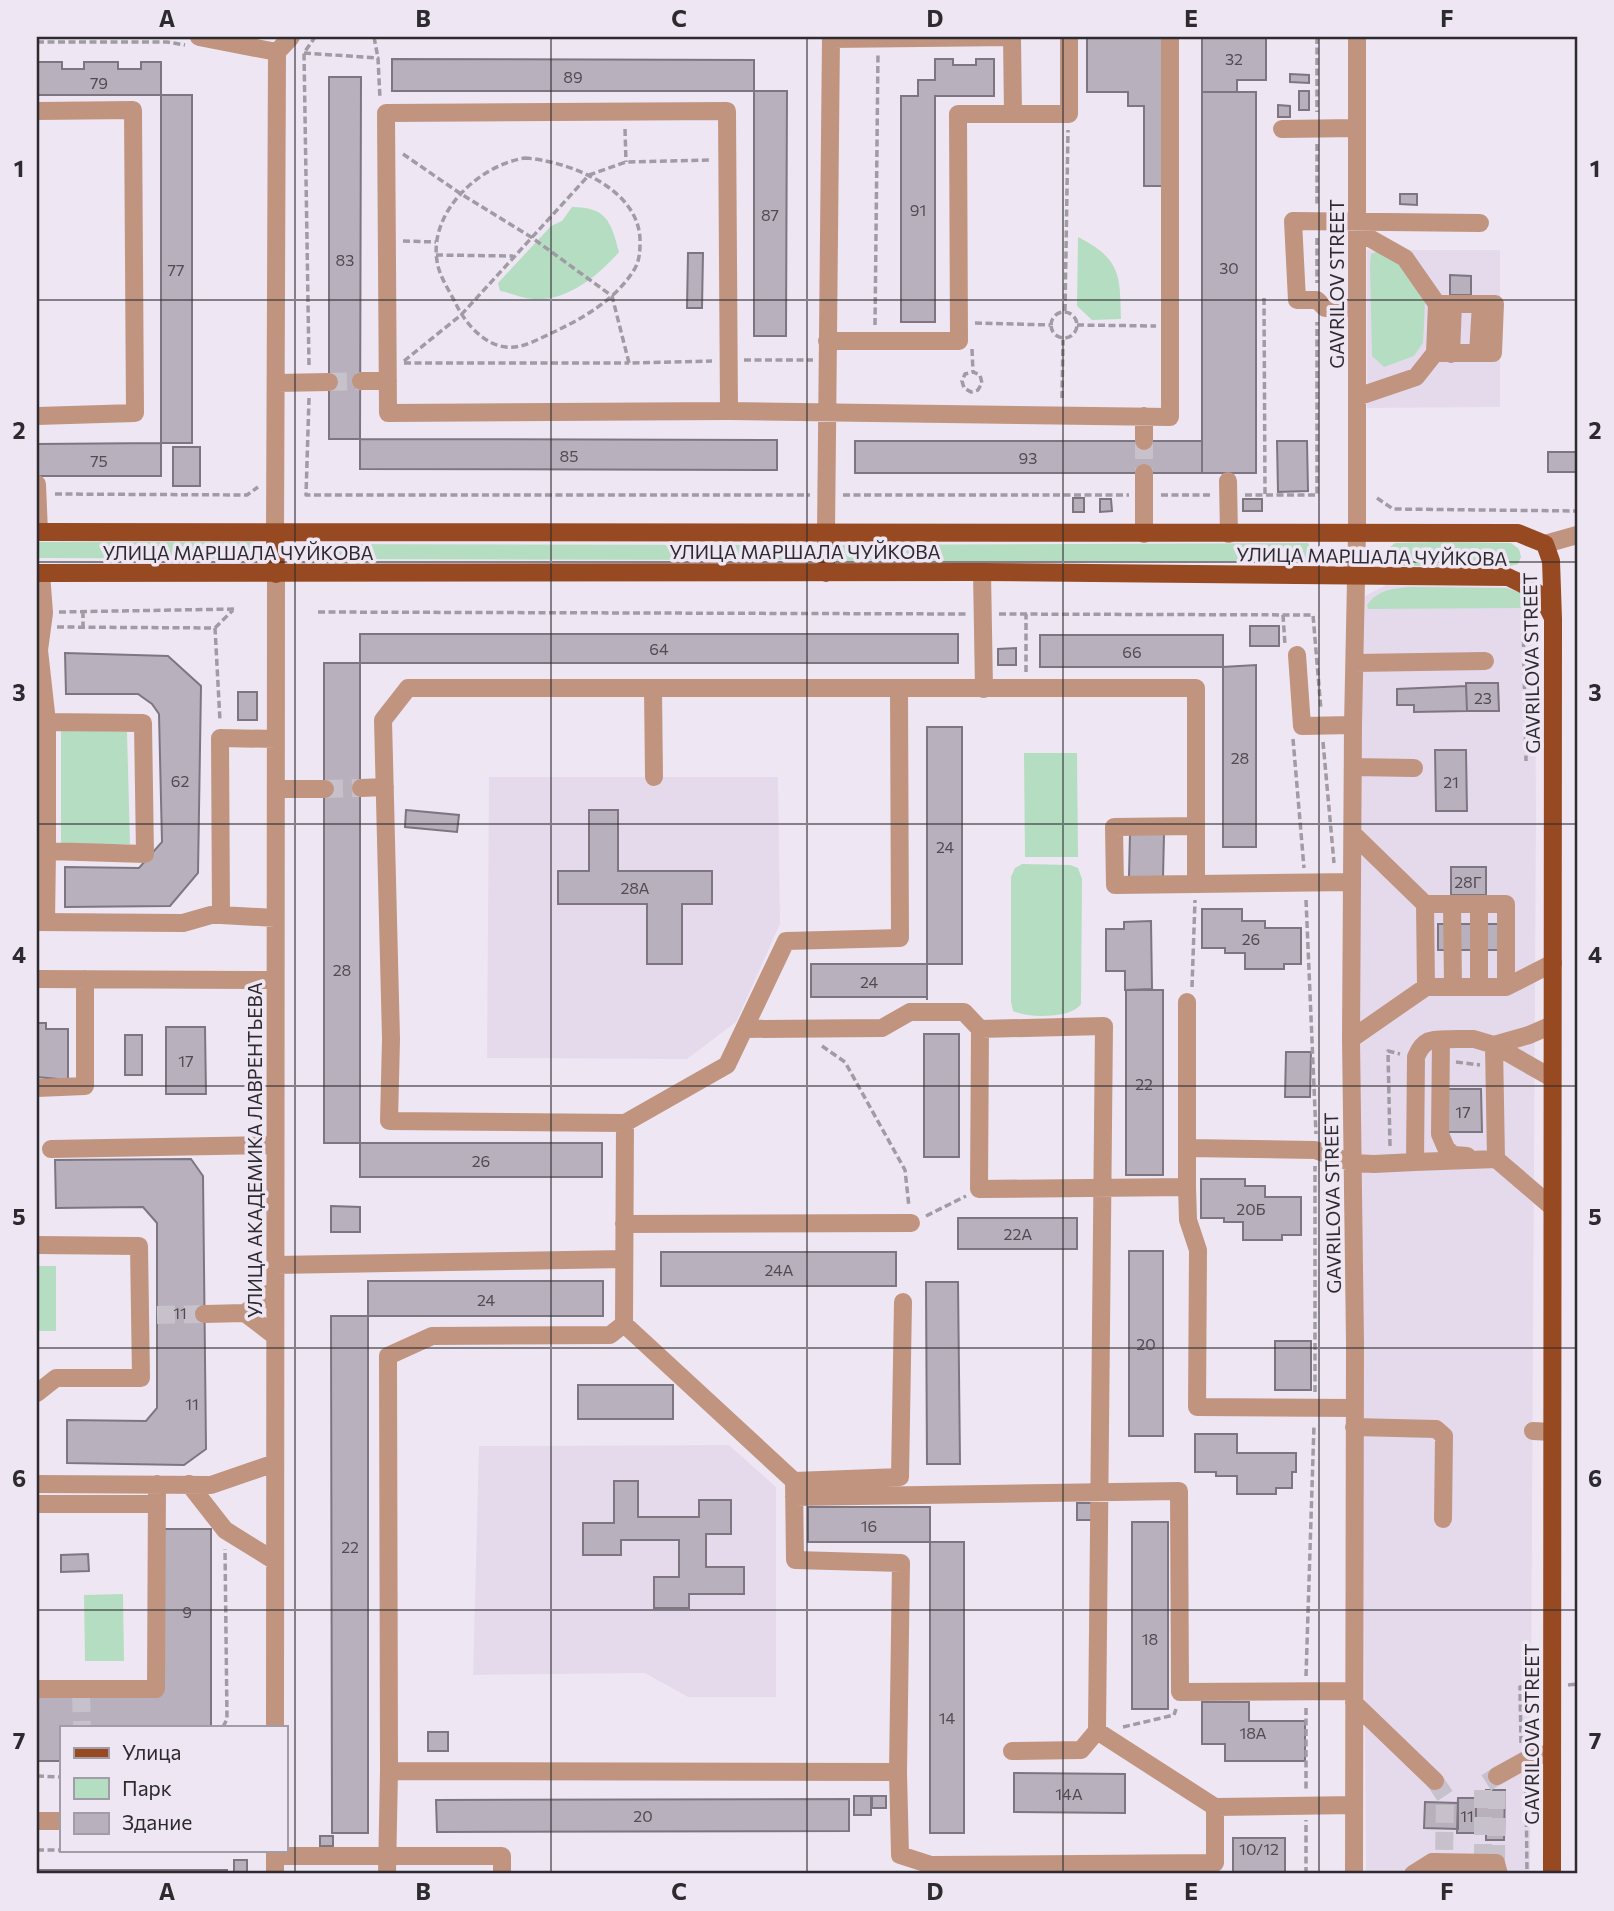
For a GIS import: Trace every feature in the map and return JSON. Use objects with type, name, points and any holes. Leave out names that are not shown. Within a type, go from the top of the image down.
[{"type":"main road","name":"УЛИЦА МАРШАЛА ЧУЙКОВА","points":[[38,531],[1518,533],[1545,544]]},
{"type":"main road","points":[[275,533],[276,574]]},
{"type":"main road","points":[[826,534],[826,573]]},
{"type":"main road","name":"GAVRILOVA STREET","points":[[1545,544],[1550,561],[1553,619],[1552,1874]]},
{"type":"main road","name":"УЛИЦА МАРШАЛА ЧУЙКОВА","points":[[39,573],[982,572],[1508,577],[1536,590],[1545,601],[1553,619]]},
{"type":"street","points":[[275,533],[277,51],[291,37]]},
{"type":"street","points":[[826,534],[831,38],[1012,37],[1013,114]]},
{"type":"street","points":[[827,341],[959,341],[958,114],[1069,114],[1069,37]]},
{"type":"street","points":[[729,411],[727,111],[386,113],[387,241],[393,369],[388,413],[729,411],[1170,417],[1170,37]]},
{"type":"street","name":"GAVRILOV STREET","points":[[1357,37],[1357,532]]},
{"type":"street","points":[[196,42],[277,51]]},
{"type":"street","points":[[37,111],[133,110],[135,413],[37,416]]},
{"type":"street","points":[[1282,129],[1357,128]]},
{"type":"street","points":[[1357,308],[1325,308],[1317,300],[1297,300],[1293,221],[1357,226],[1480,223]]},
{"type":"street","points":[[1357,226],[1405,258],[1445,304],[1443,353]]},
{"type":"street","points":[[1357,397],[1416,377],[1443,353],[1493,353],[1495,304],[1445,304]]},
{"type":"street","points":[[360,382],[393,369]]},
{"type":"street","points":[[277,383],[328,382]]},
{"type":"street","points":[[1144,416],[1144,441]]},
{"type":"street","points":[[1144,473],[1144,534]]},
{"type":"street","points":[[1228,481],[1229,534]]},
{"type":"street","points":[[37,484],[38,531]]},
{"type":"street","name":"GAVRILOVA STREET","points":[[1354,1874],[1354,1408],[1364,1343],[1353,1163],[1344,883],[1353,834],[1357,532]]},
{"type":"street","points":[[1545,544],[1577,535]]},
{"type":"street","points":[[982,572],[984,689]]},
{"type":"street","points":[[39,573],[50,620],[38,651],[47,722],[47,851],[41,922],[183,923],[211,915],[275,918]]},
{"type":"street","name":"УЛИЦА АКАДЕМИКА ЛАВРЕНТЬЕВА","points":[[275,1726],[276,574]]},
{"type":"street","points":[[1292,655],[1302,726],[1353,725]]},
{"type":"street","points":[[1355,663],[1485,661]]},
{"type":"street","points":[[900,690],[900,938],[786,941],[727,1065],[625,1123],[389,1121],[391,1039],[383,720],[408,688],[1196,688],[1196,884]]},
{"type":"street","points":[[653,689],[653,777]]},
{"type":"street","points":[[47,722],[143,723],[145,853],[47,851]]},
{"type":"street","points":[[220,915],[220,738],[276,739]]},
{"type":"street","points":[[1353,767],[1415,768]]},
{"type":"street","points":[[361,788],[385,787]]},
{"type":"street","points":[[276,789],[325,789]]},
{"type":"street","points":[[1196,826],[1114,827],[1115,885],[1344,883]]},
{"type":"street","points":[[1353,834],[1424,904],[1426,987]]},
{"type":"street","points":[[1424,904],[1506,904],[1506,987]]},
{"type":"street","points":[[1452,904],[1453,987]]},
{"type":"street","points":[[1479,904],[1479,987]]},
{"type":"street","points":[[1351,1039],[1426,987],[1506,987],[1553,963]]},
{"type":"street","points":[[37,979],[275,980]]},
{"type":"street","points":[[37,1088],[85,1086],[85,979]]},
{"type":"street","points":[[1187,1002],[1188,1220],[1198,1250],[1197,1407],[1354,1408]]},
{"type":"street","points":[[745,1028],[882,1028],[910,1012],[964,1012],[980,1029],[979,1189],[1187,1187]]},
{"type":"street","points":[[980,1029],[1104,1026],[1097,1731],[1081,1750],[1012,1751]]},
{"type":"street","points":[[1491,1044],[1530,1035],[1552,1026]]},
{"type":"street","points":[[1415,1161],[1416,1057],[1421,1045],[1433,1041],[1474,1039],[1491,1044],[1552,1078]]},
{"type":"street","points":[[1433,1041],[1441,1102],[1440,1134],[1446,1149],[1453,1155],[1466,1156],[1479,1152],[1490,1136],[1491,1044]]},
{"type":"street","points":[[1491,1044],[1496,1159]]},
{"type":"street","points":[[625,1123],[624,1324],[794,1489],[1179,1491],[1180,1692],[1306,1691],[1354,1697],[1435,1781]]},
{"type":"street","points":[[51,1149],[275,1145]]},
{"type":"street","points":[[1187,1148],[1315,1150],[1353,1163],[1374,1164],[1496,1159],[1552,1207]]},
{"type":"street","points":[[624,1223],[911,1223]]},
{"type":"street","points":[[37,1245],[139,1246],[148,1315],[141,1378],[56,1378],[37,1393]]},
{"type":"street","points":[[275,1265],[624,1259]]},
{"type":"street","points":[[204,1314],[245,1313],[275,1289]]},
{"type":"street","points":[[794,1489],[900,1477],[902,1302]]},
{"type":"street","points":[[245,1313],[275,1336]]},
{"type":"street","points":[[387,1866],[388,1356],[432,1336],[610,1335],[624,1324]]},
{"type":"street","points":[[1354,1427],[1436,1429],[1444,1436],[1443,1519]]},
{"type":"street","points":[[1533,1431],[1552,1432]]},
{"type":"street","points":[[37,1483],[211,1485],[275,1463]]},
{"type":"street","points":[[37,1689],[156,1689],[157,1484]]},
{"type":"street","points":[[189,1484],[225,1530],[275,1561]]},
{"type":"street","points":[[794,1489],[795,1560],[901,1563],[898,1772],[900,1855],[931,1870],[1215,1863],[1215,1807]]},
{"type":"street","points":[[37,1504],[157,1504]]},
{"type":"street","points":[[1097,1731],[1215,1807],[1354,1805]]},
{"type":"street","points":[[1497,1776],[1526,1760],[1552,1752]]},
{"type":"street","points":[[389,1771],[898,1772]]},
{"type":"street","points":[[37,1821],[60,1821]]},
{"type":"street","points":[[275,1860],[387,1866],[502,1856],[502,1874]]},
{"type":"street","points":[[1413,1874],[1432,1861],[1498,1868]]},
{"type":"path","points":[[306,495],[309,382],[304,53],[314,37]]},
{"type":"path","points":[[374,37],[378,58],[380,105],[386,113]]},
{"type":"path","points":[[875,341],[878,38]]},
{"type":"path","points":[[37,42],[196,42]]},
{"type":"path","points":[[304,53],[378,58]]},
{"type":"path","points":[[625,112],[626,162]]},
{"type":"path","points":[[1065,311],[1069,114]]},
{"type":"path","points":[[386,142],[461,194],[531,237],[612,296],[629,363]]},
{"type":"path","points":[[525,158],[549,161],[589,175],[618,194],[629,205],[640,232],[640,256],[635,269],[612,296],[577,321],[517,348],[497,346],[485,339],[461,315],[444,282],[436,255],[436,242],[439,226],[446,212],[461,194],[481,177],[509,161],[525,158]]},
{"type":"path","points":[[393,369],[461,315],[589,175],[626,162],[727,159]]},
{"type":"path","points":[[387,241],[436,242]]},
{"type":"path","points":[[436,255],[513,256]]},
{"type":"path","points":[[1264,298],[1265,495]]},
{"type":"path","points":[[1065,311],[1071,313],[1077,325],[1073,336],[1063,339],[1056,335],[1050,325],[1057,312],[1065,311]]},
{"type":"path","points":[[959,323],[1050,325]]},
{"type":"path","points":[[1077,325],[1168,326]]},
{"type":"path","points":[[1062,414],[1063,339]]},
{"type":"path","points":[[393,369],[826,360]]},
{"type":"path","points":[[973,372],[980,375],[982,383],[978,390],[971,392],[964,388],[962,381],[965,374],[973,372]]},
{"type":"path","points":[[37,494],[247,495]]},
{"type":"path","points":[[1377,498],[1393,509],[1577,511]]},
{"type":"path","points":[[235,609],[215,628],[83,627],[50,620],[83,611],[235,609]]},
{"type":"path","points":[[83,611],[83,627]]},
{"type":"path","points":[[318,612],[1312,614],[1322,726],[1344,883]]},
{"type":"path","points":[[1026,614],[1026,689]]},
{"type":"path","points":[[1283,615],[1292,655]]},
{"type":"path","points":[[1523,619],[1526,761]]},
{"type":"path","points":[[215,628],[220,738]]},
{"type":"path","points":[[1293,736],[1306,884],[1315,1150],[1315,1408],[1306,1691],[1306,1874]]},
{"type":"path","points":[[1187,1002],[1192,989],[1196,884]]},
{"type":"path","points":[[798,1028],[845,1062],[905,1170],[911,1223],[979,1189]]},
{"type":"path","points":[[224,1726],[227,1719],[225,1530]]},
{"type":"path","points":[[1097,1731],[1174,1715],[1180,1692]]},
{"type":"path","points":[[37,1776],[60,1777]]},
{"type":"path","points":[[37,1850],[60,1850]]},
{"type":"shaded area","points":[[1367,250],[1500,250],[1500,407],[1367,408]]},
{"type":"shaded area","points":[[1386,585],[1510,587],[1531,597],[1535,605],[1530,1874],[1366,1874],[1360,1088],[1360,606],[1365,596]]},
{"type":"shaded area","points":[[489,777],[778,777],[780,924],[736,1022],[687,1059],[487,1058]]},
{"type":"shaded area","points":[[729,1445],[776,1487],[776,1697],[688,1697],[645,1673],[473,1675],[479,1446]]},
{"type":"green space","points":[[572,207],[600,213],[610,224],[619,252],[592,278],[558,296],[533,299],[500,291],[498,283],[551,226],[562,221]]},
{"type":"green space","points":[[1078,237],[1103,253],[1115,270],[1120,291],[1121,319],[1092,320],[1077,306]]},
{"type":"green space","points":[[1379,251],[1408,264],[1425,302],[1423,343],[1414,356],[1384,367],[1372,356],[1370,267],[1371,254]]},
{"type":"green space","points":[[37,542],[254,542],[254,559],[37,558]]},
{"type":"green space","points":[[1308,543],[1314,553],[1309,561],[835,561],[834,545]]},
{"type":"green space","points":[[1395,543],[1511,543],[1519,549],[1521,557],[1518,564],[1506,567],[1402,566],[1391,559],[1390,547]]},
{"type":"green space","points":[[304,544],[813,545],[817,552],[814,560],[305,559],[302,551]]},
{"type":"green space","points":[[1410,587],[1506,588],[1525,594],[1534,604],[1533,608],[1368,609],[1367,605],[1381,593]]},
{"type":"green space","points":[[61,730],[127,732],[130,844],[61,845]]},
{"type":"green space","points":[[1024,753],[1077,753],[1078,857],[1025,857]]},
{"type":"green space","points":[[1022,864],[1070,865],[1078,868],[1082,879],[1081,1004],[1076,1009],[1059,1015],[1038,1016],[1013,1011],[1011,877],[1015,868]]},
{"type":"green space","points":[[37,1266],[56,1266],[56,1331],[37,1331]]},
{"type":"green space","points":[[123,1594],[124,1661],[85,1661],[84,1595]]},
{"type":"building","points":[[1087,37],[1163,37],[1163,186],[1144,186],[1144,106],[1128,106],[1128,92],[1087,92]]},
{"type":"building","points":[[1202,37],[1266,37],[1266,80],[1237,80],[1237,92],[1202,92]]},
{"type":"building","points":[[392,59],[754,60],[754,91],[392,91]]},
{"type":"building","points":[[935,59],[953,59],[953,65],[976,65],[976,59],[994,59],[994,96],[935,96],[935,322],[901,322],[901,96],[918,96],[918,80],[935,80]]},
{"type":"building","points":[[37,62],[62,62],[62,69],[84,69],[84,62],[118,62],[118,69],[141,69],[141,62],[161,62],[161,95],[37,95]]},
{"type":"building","points":[[1290,74],[1309,75],[1309,83],[1290,82]]},
{"type":"building","points":[[329,77],[361,77],[360,439],[329,439]]},
{"type":"building","points":[[754,91],[787,91],[786,336],[754,336]]},
{"type":"building","points":[[1299,91],[1309,91],[1309,110],[1299,110]]},
{"type":"building","points":[[1202,92],[1256,92],[1256,473],[1202,473]]},
{"type":"building","points":[[161,95],[192,95],[192,443],[161,443]]},
{"type":"building","points":[[1278,105],[1290,106],[1290,117],[1278,117]]},
{"type":"building","points":[[1400,194],[1417,194],[1417,205],[1400,204]]},
{"type":"building","points":[[688,253],[703,253],[702,308],[687,308]]},
{"type":"building","points":[[1450,275],[1471,276],[1471,295],[1450,295]]},
{"type":"building","points":[[360,439],[777,440],[777,470],[360,469]]},
{"type":"building","points":[[855,441],[1202,441],[1202,473],[855,473]]},
{"type":"building","points":[[1277,441],[1307,441],[1308,491],[1278,492]]},
{"type":"building","points":[[161,443],[161,476],[37,476],[37,444]]},
{"type":"building","points":[[173,447],[200,447],[200,486],[173,486]]},
{"type":"building","points":[[1548,452],[1577,452],[1577,472],[1548,472]]},
{"type":"building","points":[[1073,498],[1084,498],[1084,512],[1073,512]]},
{"type":"building","points":[[1100,499],[1111,499],[1112,511],[1100,512]]},
{"type":"building","points":[[1243,499],[1262,499],[1262,511],[1243,511]]},
{"type":"building","points":[[1250,626],[1279,626],[1279,646],[1250,646]]},
{"type":"building","points":[[360,634],[958,634],[958,663],[360,663]]},
{"type":"building","points":[[1040,635],[1223,635],[1223,667],[1040,667]]},
{"type":"building","points":[[1016,648],[1016,665],[998,665],[998,649]]},
{"type":"building","points":[[65,653],[168,656],[201,686],[198,873],[170,906],[65,907],[65,867],[139,868],[162,842],[159,714],[152,704],[138,694],[66,694]]},
{"type":"building","points":[[324,663],[360,663],[360,1143],[324,1143]]},
{"type":"building","points":[[1256,665],[1256,847],[1223,847],[1223,667]]},
{"type":"building","points":[[1466,683],[1498,683],[1499,711],[1467,711]]},
{"type":"building","points":[[1466,686],[1467,711],[1414,712],[1414,705],[1397,705],[1397,689]]},
{"type":"building","points":[[238,692],[257,692],[257,720],[238,720]]},
{"type":"building","points":[[927,727],[962,727],[962,964],[927,964]]},
{"type":"building","points":[[1435,750],[1466,750],[1467,811],[1436,811]]},
{"type":"building","points":[[406,810],[459,815],[457,832],[405,827]]},
{"type":"building","points":[[589,810],[618,810],[618,871],[712,871],[712,904],[682,904],[682,964],[647,964],[647,904],[558,904],[558,871],[589,871]]},
{"type":"building","points":[[1130,834],[1164,834],[1163,877],[1129,877]]},
{"type":"building","points":[[1451,867],[1486,867],[1486,895],[1451,895]]},
{"type":"building","points":[[1202,909],[1242,909],[1242,921],[1265,921],[1265,928],[1301,928],[1301,964],[1284,964],[1284,969],[1245,969],[1245,953],[1225,953],[1225,948],[1202,948]]},
{"type":"building","points":[[1151,921],[1152,989],[1125,990],[1125,971],[1106,971],[1106,929],[1124,929],[1124,922]]},
{"type":"building","points":[[1438,924],[1499,924],[1499,950],[1438,950]]},
{"type":"building","points":[[811,964],[927,964],[927,997],[811,997]]},
{"type":"building","points":[[1126,990],[1163,990],[1163,1175],[1126,1175]]},
{"type":"building","points":[[37,1023],[46,1023],[46,1029],[68,1029],[68,1080],[37,1077]]},
{"type":"building","points":[[166,1027],[205,1027],[206,1094],[166,1094]]},
{"type":"building","points":[[924,1034],[959,1034],[959,1157],[924,1157]]},
{"type":"building","points":[[125,1035],[142,1035],[142,1075],[125,1075]]},
{"type":"building","points":[[1286,1052],[1311,1052],[1310,1097],[1285,1097]]},
{"type":"building","points":[[1445,1089],[1481,1089],[1482,1132],[1445,1132]]},
{"type":"building","points":[[360,1143],[602,1143],[602,1177],[360,1177]]},
{"type":"building","points":[[191,1159],[203,1176],[206,1449],[184,1465],[67,1463],[67,1420],[146,1421],[157,1408],[157,1223],[143,1207],[56,1208],[55,1160]]},
{"type":"building","points":[[1201,1179],[1245,1179],[1245,1186],[1265,1186],[1265,1197],[1301,1197],[1301,1235],[1282,1235],[1282,1240],[1243,1240],[1243,1222],[1224,1222],[1224,1218],[1201,1218]]},
{"type":"building","points":[[331,1206],[360,1207],[360,1232],[331,1232]]},
{"type":"building","points":[[958,1218],[1077,1218],[1077,1249],[958,1249]]},
{"type":"building","points":[[1129,1251],[1163,1251],[1163,1436],[1129,1436]]},
{"type":"building","points":[[661,1252],[896,1252],[896,1286],[661,1286]]},
{"type":"building","points":[[368,1281],[603,1281],[603,1316],[368,1316]]},
{"type":"building","points":[[926,1282],[958,1282],[960,1464],[927,1464]]},
{"type":"building","points":[[331,1316],[368,1316],[368,1833],[332,1833]]},
{"type":"building","points":[[1275,1341],[1311,1341],[1311,1390],[1275,1390]]},
{"type":"building","points":[[578,1385],[673,1385],[673,1419],[578,1419]]},
{"type":"building","points":[[1195,1434],[1237,1434],[1237,1453],[1296,1453],[1296,1472],[1292,1472],[1292,1488],[1276,1488],[1276,1494],[1237,1494],[1237,1476],[1195,1472]]},
{"type":"building","points":[[614,1481],[638,1481],[638,1517],[699,1517],[699,1500],[731,1500],[731,1534],[706,1534],[706,1567],[744,1567],[744,1594],[689,1594],[689,1608],[654,1608],[654,1577],[679,1577],[679,1540],[621,1540],[621,1555],[583,1555],[583,1523],[614,1523]]},
{"type":"building","points":[[1077,1503],[1092,1503],[1092,1520],[1077,1520]]},
{"type":"building","points":[[808,1507],[930,1507],[930,1542],[808,1542]]},
{"type":"building","points":[[1132,1522],[1168,1522],[1168,1709],[1132,1709]]},
{"type":"building","points":[[162,1529],[211,1529],[211,1726],[60,1726],[60,1761],[37,1761],[37,1694],[162,1693]]},
{"type":"building","points":[[930,1542],[964,1542],[964,1833],[930,1833]]},
{"type":"building","points":[[88,1554],[89,1571],[61,1572],[61,1555]]},
{"type":"building","points":[[1202,1702],[1249,1702],[1249,1721],[1305,1721],[1305,1761],[1225,1761],[1225,1744],[1202,1744]]},
{"type":"building","points":[[428,1732],[448,1732],[448,1751],[428,1751]]},
{"type":"building","points":[[1014,1773],[1125,1774],[1125,1813],[1014,1812]]},
{"type":"building","points":[[1486,1790],[1505,1790],[1504,1840],[1486,1840],[1486,1827],[1476,1827],[1476,1803],[1486,1803]]},
{"type":"building","points":[[854,1796],[871,1796],[871,1815],[854,1815]]},
{"type":"building","points":[[872,1796],[886,1796],[886,1808],[872,1808]]},
{"type":"building","points":[[1458,1798],[1476,1798],[1476,1833],[1457,1833]]},
{"type":"building","points":[[849,1799],[849,1831],[437,1832],[436,1800]]},
{"type":"building","points":[[1425,1802],[1458,1803],[1458,1829],[1424,1828]]},
{"type":"building","points":[[320,1836],[333,1836],[333,1846],[320,1846]]},
{"type":"building","points":[[1233,1838],[1285,1838],[1285,1874],[1233,1874]]},
{"type":"building","points":[[234,1860],[247,1860],[247,1874],[234,1874]]},
{"type":"building","points":[[37,1870],[227,1870],[227,1874],[37,1874]]},
{"type":"tunnel","points":[[329,382],[361,381]]},
{"type":"tunnel","points":[[1144,441],[1144,473]]},
{"type":"tunnel","points":[[325,789],[361,788]]},
{"type":"tunnel","points":[[157,1315],[204,1314]]},
{"type":"tunnel","points":[[81,1694],[82,1726]]},
{"type":"tunnel","points":[[1483,1862],[1483,1785],[1497,1776]]},
{"type":"tunnel","points":[[1496,1863],[1497,1776]]},
{"type":"tunnel","points":[[1435,1781],[1445,1796],[1444,1862]]}]
